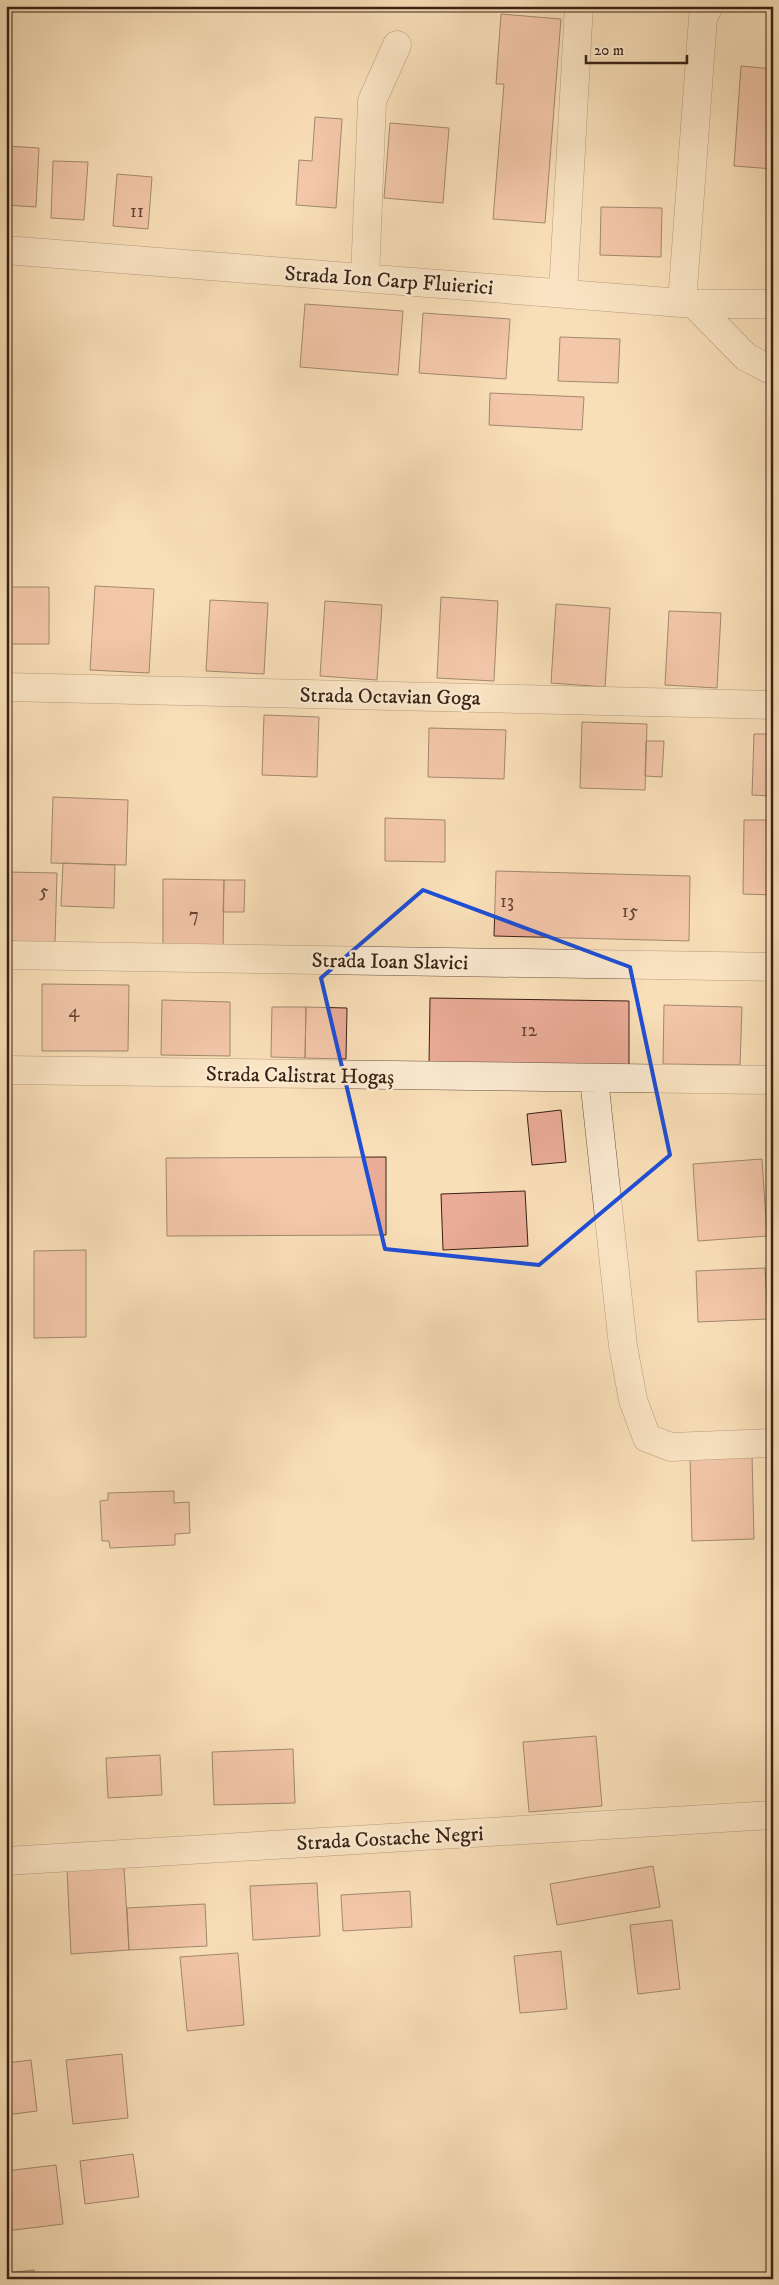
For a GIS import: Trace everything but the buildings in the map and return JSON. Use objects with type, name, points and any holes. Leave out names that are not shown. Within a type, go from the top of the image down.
[{"type":"street","points":[[563,293],[579,6]]},
{"type":"street","points":[[709,6],[703,18],[688,304],[746,357],[773,371]]},
{"type":"street","points":[[365,278],[372,102],[397,45]]},
{"type":"street","name":"Strada Ion Carp Fluierici","points":[[6,250],[688,304],[773,304]]},
{"type":"street","name":"Strada Octavian Goga","points":[[6,688],[773,705]]},
{"type":"street","name":"Strada Ioan Slavici","points":[[6,955],[773,967]]},
{"type":"street","name":"Strada Calistrat Hogaș","points":[[6,1070],[773,1080]]},
{"type":"street","points":[[594,1079],[623,1346],[633,1400],[647,1438],[671,1447],[773,1443]]},
{"type":"street","name":"Strada Costache Negri","points":[[6,1861],[773,1816]]},
{"type":"highlighted area","points":[[423,890],[630,967],[670,1155],[539,1265],[385,1249],[321,978]]}]
